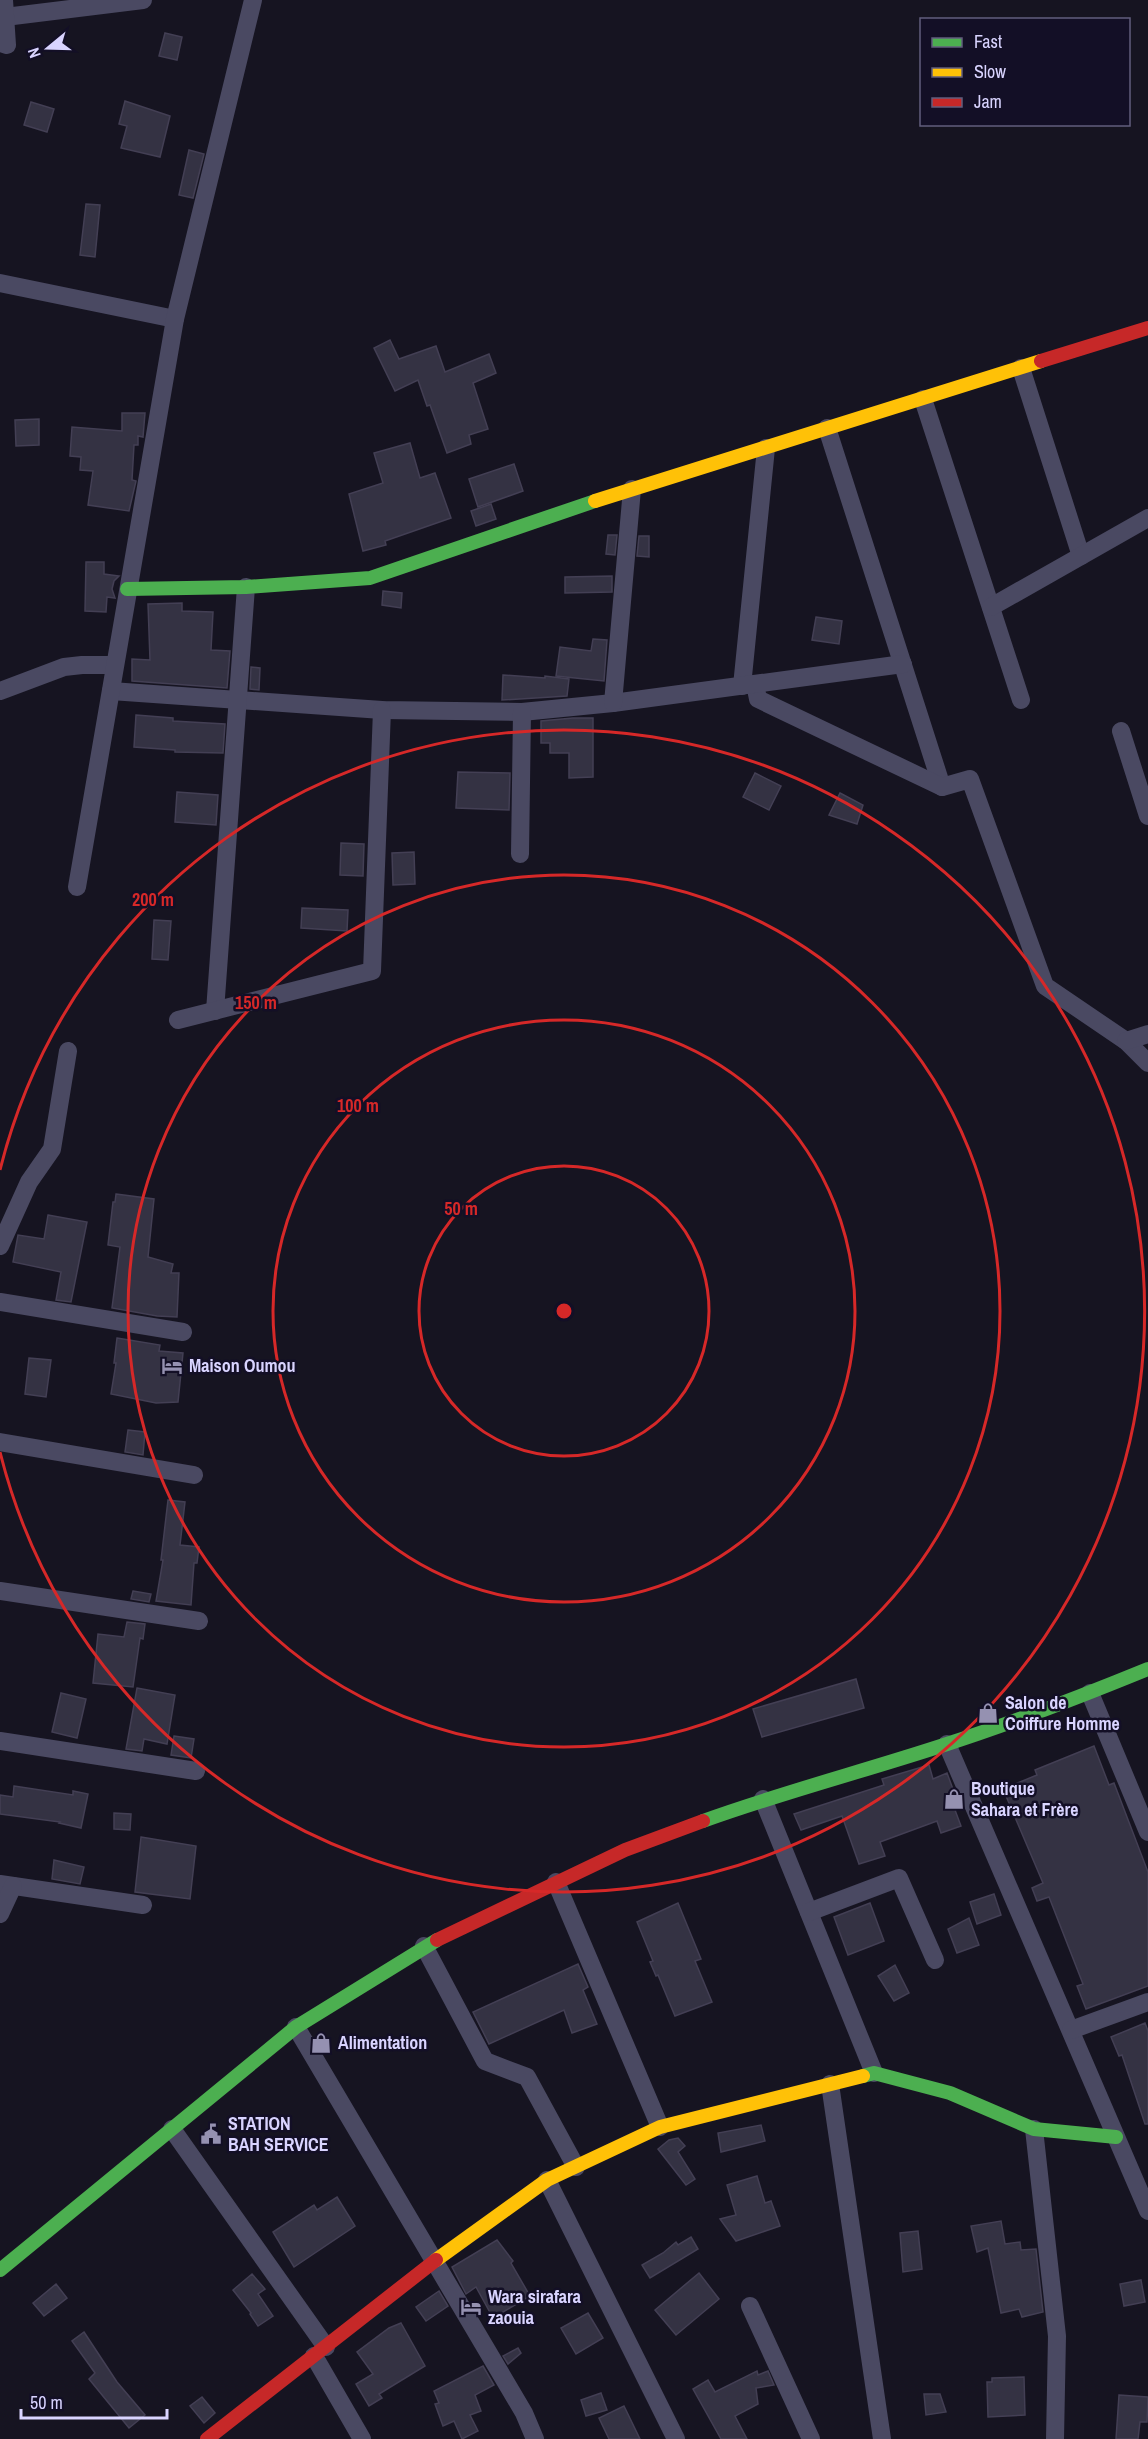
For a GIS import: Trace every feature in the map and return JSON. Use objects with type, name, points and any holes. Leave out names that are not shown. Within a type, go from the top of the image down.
[{"type":"street","points":[[0,43],[7,45],[4,8],[143,0]]},
{"type":"street","points":[[77,887],[175,319],[253,0]]},
{"type":"street","points":[[0,283],[175,319]]},
{"type":"street","points":[[127,589],[246,587],[370,578],[632,489],[1148,328]]},
{"type":"street","points":[[1020,368],[1081,556]]},
{"type":"street","points":[[923,399],[1021,700]]},
{"type":"street","points":[[827,428],[942,787]]},
{"type":"street","points":[[766,448],[748,685],[758,699],[942,787],[970,779],[1045,986],[1126,1041],[1148,1063]]},
{"type":"street","points":[[613,704],[632,489]]},
{"type":"street","points":[[991,608],[1148,518]]},
{"type":"street","points":[[215,1011],[246,587]]},
{"type":"street","points":[[111,691],[382,710],[522,712],[613,704],[903,664]]},
{"type":"street","points":[[0,691],[64,667],[114,665]]},
{"type":"street","points":[[178,1020],[372,971],[382,710]]},
{"type":"street","points":[[520,854],[522,712]]},
{"type":"street","points":[[1121,731],[1148,816]]},
{"type":"street","points":[[1126,1041],[1148,1034]]},
{"type":"street","points":[[0,1246],[29,1182],[52,1149],[68,1051]]},
{"type":"street","points":[[0,1302],[183,1332]]},
{"type":"street","points":[[0,1442],[194,1475]]},
{"type":"street","points":[[0,1591],[199,1621]]},
{"type":"street","points":[[0,2270],[296,2027],[424,1946],[625,1850],[764,1799],[947,1744],[1090,1693],[1148,1669]]},
{"type":"street","points":[[1090,1693],[1148,1833]]},
{"type":"street","points":[[0,1741],[196,1771]]},
{"type":"street","points":[[947,1744],[1148,2211]]},
{"type":"street","points":[[764,1799],[874,2073]]},
{"type":"street","points":[[809,1912],[899,1878],[935,1960]]},
{"type":"street","points":[[556,1882],[660,2127]]},
{"type":"street","points":[[0,1914],[6,1885],[143,1905]]},
{"type":"street","points":[[424,1946],[485,2061],[527,2077],[576,2167]]},
{"type":"street","points":[[1071,2030],[1148,2002]]},
{"type":"street","points":[[296,2027],[524,2413],[535,2439]]},
{"type":"street","points":[[218,2436],[320,2351],[435,2261],[547,2180],[660,2127],[874,2073],[950,2093],[1034,2128],[1116,2137]]},
{"type":"street","points":[[830,2084],[882,2439]]},
{"type":"street","points":[[1034,2128],[1057,2336],[1055,2439]]},
{"type":"street","points":[[172,2129],[320,2351],[362,2439]]},
{"type":"street","points":[[547,2180],[676,2439]]},
{"type":"street","points":[[750,2306],[811,2439]]},
{"type":"building","points":[[165,33],[182,37],[177,60],[159,56]]},
{"type":"building","points":[[125,101],[170,116],[160,157],[121,148],[127,126],[119,124]]},
{"type":"building","points":[[31,102],[54,109],[47,132],[24,125]]},
{"type":"building","points":[[189,150],[204,154],[193,198],[179,195]]},
{"type":"building","points":[[86,204],[100,205],[95,257],[80,255]]},
{"type":"building","points":[[390,340],[399,359],[436,346],[445,372],[489,354],[496,373],[473,383],[488,429],[469,435],[471,444],[447,453],[430,405],[427,406],[418,380],[395,391],[374,348]]},
{"type":"building","points":[[122,413],[145,413],[143,437],[138,436],[138,445],[134,445],[132,480],[136,481],[129,511],[88,505],[93,471],[80,470],[81,457],[70,456],[72,427],[122,431]]},
{"type":"building","points":[[39,419],[39,445],[16,446],[15,420]]},
{"type":"building","points":[[410,443],[420,478],[435,473],[451,518],[385,541],[386,545],[363,551],[349,494],[383,483],[374,453]]},
{"type":"building","points":[[514,464],[523,491],[478,507],[469,479]]},
{"type":"building","points":[[491,504],[496,519],[476,526],[471,511]]},
{"type":"building","points":[[608,535],[617,535],[615,555],[606,554]]},
{"type":"building","points":[[639,536],[649,536],[649,557],[637,556]]},
{"type":"building","points":[[86,562],[104,562],[104,574],[119,576],[114,581],[112,589],[115,598],[107,597],[106,612],[85,611]]},
{"type":"building","points":[[612,576],[612,592],[565,593],[565,577]]},
{"type":"building","points":[[383,591],[402,593],[401,608],[382,605]]},
{"type":"building","points":[[182,603],[182,611],[213,612],[211,650],[230,651],[227,688],[132,681],[132,659],[150,660],[148,604]]},
{"type":"building","points":[[816,617],[842,621],[839,644],[812,640]]},
{"type":"building","points":[[593,639],[607,640],[604,681],[556,676],[560,647],[591,651]]},
{"type":"building","points":[[251,667],[260,668],[259,690],[250,689]]},
{"type":"building","points":[[503,675],[569,679],[567,696],[502,700]]},
{"type":"building","points":[[136,715],[173,718],[173,721],[225,724],[223,753],[175,752],[175,750],[134,747]]},
{"type":"building","points":[[593,718],[593,777],[569,778],[569,753],[550,753],[550,743],[541,743],[541,721]]},
{"type":"building","points":[[458,772],[510,773],[509,810],[456,808]]},
{"type":"building","points":[[755,773],[781,786],[769,810],[743,797]]},
{"type":"building","points":[[177,792],[218,795],[216,825],[175,822]]},
{"type":"building","points":[[840,793],[863,805],[857,824],[829,815]]},
{"type":"building","points":[[341,843],[364,844],[363,876],[340,875]]},
{"type":"building","points":[[414,852],[415,884],[393,885],[392,853]]},
{"type":"building","points":[[302,908],[348,910],[347,931],[301,928]]},
{"type":"building","points":[[154,920],[171,921],[168,960],[152,959]]},
{"type":"building","points":[[116,1194],[154,1199],[148,1257],[173,1264],[171,1273],[179,1273],[177,1317],[112,1308],[120,1247],[108,1245]]},
{"type":"building","points":[[48,1215],[87,1222],[71,1302],[56,1300],[61,1272],[13,1262],[18,1235],[44,1239]]},
{"type":"building","points":[[117,1338],[160,1345],[159,1351],[183,1353],[178,1402],[156,1403],[111,1394]]},
{"type":"building","points":[[29,1358],[51,1360],[46,1397],[25,1394]]},
{"type":"building","points":[[128,1430],[145,1432],[143,1455],[125,1452]]},
{"type":"building","points":[[168,1500],[185,1502],[180,1545],[199,1547],[197,1563],[194,1563],[191,1605],[156,1601],[163,1560],[161,1560]]},
{"type":"building","points":[[133,1591],[151,1594],[149,1602],[131,1599]]},
{"type":"building","points":[[127,1622],[145,1624],[143,1639],[140,1638],[133,1687],[93,1683],[98,1634],[124,1637]]},
{"type":"building","points":[[856,1679],[864,1708],[762,1737],[753,1709]]},
{"type":"building","points":[[137,1688],[175,1695],[167,1744],[144,1739],[142,1751],[126,1749]]},
{"type":"building","points":[[61,1693],[86,1699],[77,1738],[52,1732]]},
{"type":"building","points":[[174,1736],[194,1739],[191,1758],[171,1755]]},
{"type":"building","points":[[1094,1746],[1109,1785],[1114,1783],[1148,1872],[1148,1986],[1086,2009],[1077,1986],[1083,1984],[1049,1897],[1037,1901],[1032,1888],[1043,1883],[1003,1789],[1037,1775],[1035,1770]]},
{"type":"building","points":[[929,1765],[933,1779],[947,1773],[960,1808],[955,1810],[961,1826],[941,1833],[937,1821],[880,1842],[885,1856],[859,1864],[842,1816],[801,1830],[794,1814],[884,1785],[882,1779]]},
{"type":"building","points":[[14,1786],[73,1795],[73,1791],[88,1794],[81,1828],[60,1822],[0,1814],[0,1795],[13,1797]]},
{"type":"building","points":[[114,1813],[131,1814],[130,1830],[114,1829]]},
{"type":"building","points":[[141,1837],[196,1846],[190,1899],[135,1892]]},
{"type":"building","points":[[54,1860],[84,1867],[80,1884],[52,1879]]},
{"type":"building","points":[[994,1894],[1001,1915],[977,1924],[970,1902]]},
{"type":"building","points":[[678,1903],[701,1959],[695,1961],[712,2002],[675,2016],[650,1962],[653,1961],[637,1922]]},
{"type":"building","points":[[870,1903],[884,1941],[848,1955],[834,1917]]},
{"type":"building","points":[[969,1918],[979,1945],[957,1953],[948,1929]]},
{"type":"building","points":[[578,1964],[588,1987],[583,1990],[597,2024],[572,2033],[564,2010],[489,2044],[473,2012]]},
{"type":"building","points":[[895,1965],[909,1993],[894,2001],[878,1976]]},
{"type":"building","points":[[1145,2023],[1148,2031],[1148,2124],[1145,2124],[1122,2055],[1119,2056],[1111,2037]]},
{"type":"building","points":[[761,2125],[765,2141],[721,2152],[718,2133]]},
{"type":"building","points":[[678,2138],[685,2146],[678,2152],[695,2179],[686,2185],[658,2149],[669,2140]]},
{"type":"building","points":[[757,2176],[765,2203],[771,2201],[780,2226],[736,2241],[720,2219],[736,2215],[727,2185]]},
{"type":"building","points":[[337,2197],[355,2226],[294,2267],[273,2232],[314,2205],[317,2210]]},
{"type":"building","points":[[1001,2221],[1005,2244],[1020,2242],[1021,2250],[1036,2249],[1043,2312],[1022,2317],[1019,2309],[1001,2313],[988,2248],[977,2252],[971,2226]]},
{"type":"building","points":[[918,2231],[922,2269],[903,2272],[900,2233]]},
{"type":"building","points":[[691,2237],[698,2249],[650,2278],[642,2265],[663,2253],[676,2242],[678,2245]]},
{"type":"building","points":[[497,2240],[513,2261],[511,2263],[530,2296],[493,2318],[476,2287],[466,2294],[452,2267]]},
{"type":"building","points":[[699,2273],[719,2299],[676,2335],[655,2310]]},
{"type":"building","points":[[252,2274],[265,2289],[258,2294],[273,2316],[258,2326],[233,2290]]},
{"type":"building","points":[[1141,2280],[1145,2302],[1124,2306],[1120,2284]]},
{"type":"building","points":[[56,2284],[67,2298],[44,2316],[33,2303]]},
{"type":"building","points":[[439,2291],[448,2306],[426,2321],[416,2307]]},
{"type":"building","points":[[588,2313],[603,2338],[576,2354],[561,2328]]},
{"type":"building","points":[[401,2323],[425,2366],[379,2394],[382,2398],[369,2406],[356,2384],[373,2374],[357,2352],[389,2328]]},
{"type":"building","points":[[84,2332],[117,2382],[145,2415],[129,2428],[89,2379],[95,2373],[72,2341]]},
{"type":"building","points":[[518,2348],[521,2353],[508,2364],[503,2356]]},
{"type":"building","points":[[483,2366],[494,2385],[475,2395],[481,2411],[470,2415],[478,2431],[462,2439],[454,2421],[443,2426],[435,2404],[439,2403],[434,2391]]},
{"type":"building","points":[[757,2371],[758,2375],[768,2371],[774,2385],[756,2388],[758,2404],[735,2416],[747,2439],[721,2439],[693,2389],[708,2380],[715,2392]]},
{"type":"building","points":[[1024,2377],[1025,2415],[988,2417],[987,2382],[992,2382],[992,2378]]},
{"type":"building","points":[[601,2393],[607,2410],[586,2416],[581,2400]]},
{"type":"building","points":[[924,2394],[940,2394],[946,2412],[926,2415]]},
{"type":"building","points":[[1119,2395],[1148,2397],[1147,2422],[1140,2422],[1138,2439],[1116,2439]]},
{"type":"building","points":[[202,2397],[215,2413],[204,2423],[190,2406]]},
{"type":"building","points":[[624,2406],[640,2439],[609,2439],[599,2418]]},
{"type":"traffic: fast","points":[[127,589],[246,587],[370,578],[595,501]]},
{"type":"traffic: fast","points":[[703,1821],[972,1736],[1148,1669]]},
{"type":"traffic: fast","points":[[0,2270],[296,2027],[437,1940]]},
{"type":"traffic: fast","points":[[863,2076],[874,2073],[950,2093],[1034,2129],[1116,2137]]},
{"type":"traffic: slow","points":[[595,501],[1041,361]]},
{"type":"traffic: slow","points":[[436,2260],[547,2180],[660,2127],[863,2076]]},
{"type":"traffic: jam","points":[[1041,361],[1148,328]]},
{"type":"traffic: jam","points":[[437,1940],[625,1850],[703,1821]]},
{"type":"traffic: jam","points":[[207,2439],[436,2260]]},
{"type":"place","name":"Maison Oumou","points":[[172,1366]]},
{"type":"place","name":"Salon de Coiffure Homme","points":[[988,1713]]},
{"type":"place","name":"Boutique Sahara et Frère","points":[[954,1799]]},
{"type":"place","name":"Alimentation","points":[[321,2043]]},
{"type":"place","name":"STATION BAH SERVICE","points":[[211,2134]]},
{"type":"place","name":"Wara sirafara zaouia","points":[[471,2307]]}]
